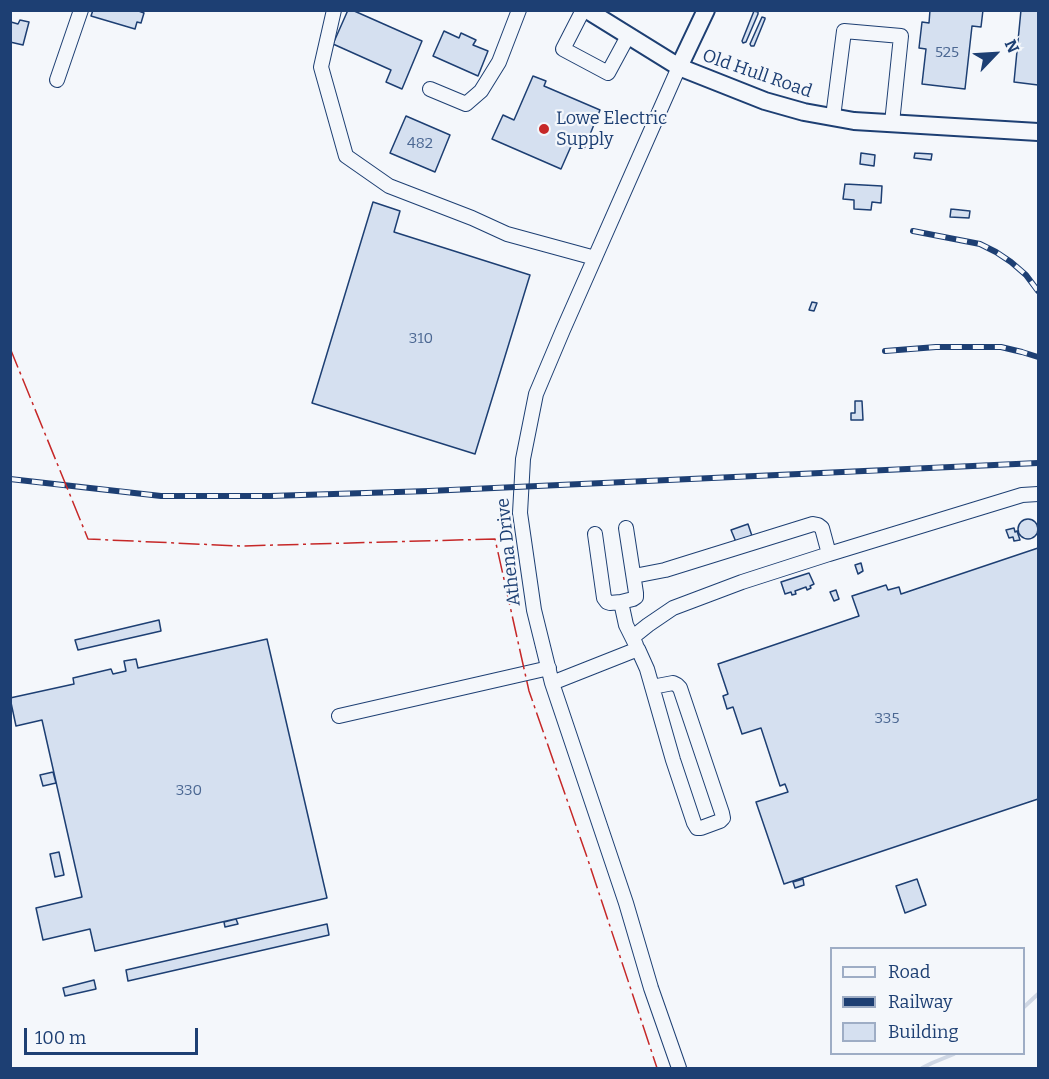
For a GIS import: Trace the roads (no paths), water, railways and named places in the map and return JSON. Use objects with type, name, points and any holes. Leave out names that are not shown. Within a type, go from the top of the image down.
[{"type":"main road","name":"Old Hull Road","points":[[585,10],[679,68],[765,101],[804,112],[854,121],[1038,132]]},
{"type":"main road","name":"Athena Drive","points":[[679,68],[706,10]]},
{"type":"street","points":[[57,80],[81,10]]},
{"type":"street","points":[[334,10],[321,67],[346,156],[390,186],[507,234],[595,258]]},
{"type":"street","points":[[430,89],[466,104],[481,91],[499,62],[519,10]]},
{"type":"street","points":[[585,10],[563,49],[608,73],[628,36]]},
{"type":"street","points":[[832,117],[844,31],[901,36],[892,123]]},
{"type":"street","name":"Athena Drive","points":[[679,68],[536,394],[523,459],[520,513],[534,610],[552,683],[679,1068]]},
{"type":"street","points":[[552,683],[635,643],[648,625],[673,608],[742,582],[829,554],[1022,495],[1038,494]]},
{"type":"street","points":[[634,576],[665,570],[813,524],[822,528],[829,554]]},
{"type":"street","points":[[595,534],[604,598],[610,603],[621,602],[636,597],[627,528]]},
{"type":"street","points":[[621,602],[626,625],[647,669],[652,687],[694,824],[697,828],[701,828],[720,821],[723,813],[680,688],[673,683],[652,687]]},
{"type":"street","points":[[339,716],[549,668]]},
{"type":"waterway","points":[[1025,1006],[1038,994]]},
{"type":"waterway","points":[[922,1068],[952,1055]]},
{"type":"railway","points":[[913,231],[980,244],[1011,262],[1026,275],[1038,291]]},
{"type":"railway","points":[[885,351],[936,347],[1001,347],[1038,357]]},
{"type":"railway","points":[[10,479],[161,496],[270,496],[429,491],[1038,463]]},
{"type":"place","name":"Lowe Electric Supply","points":[[544,129]]}]
